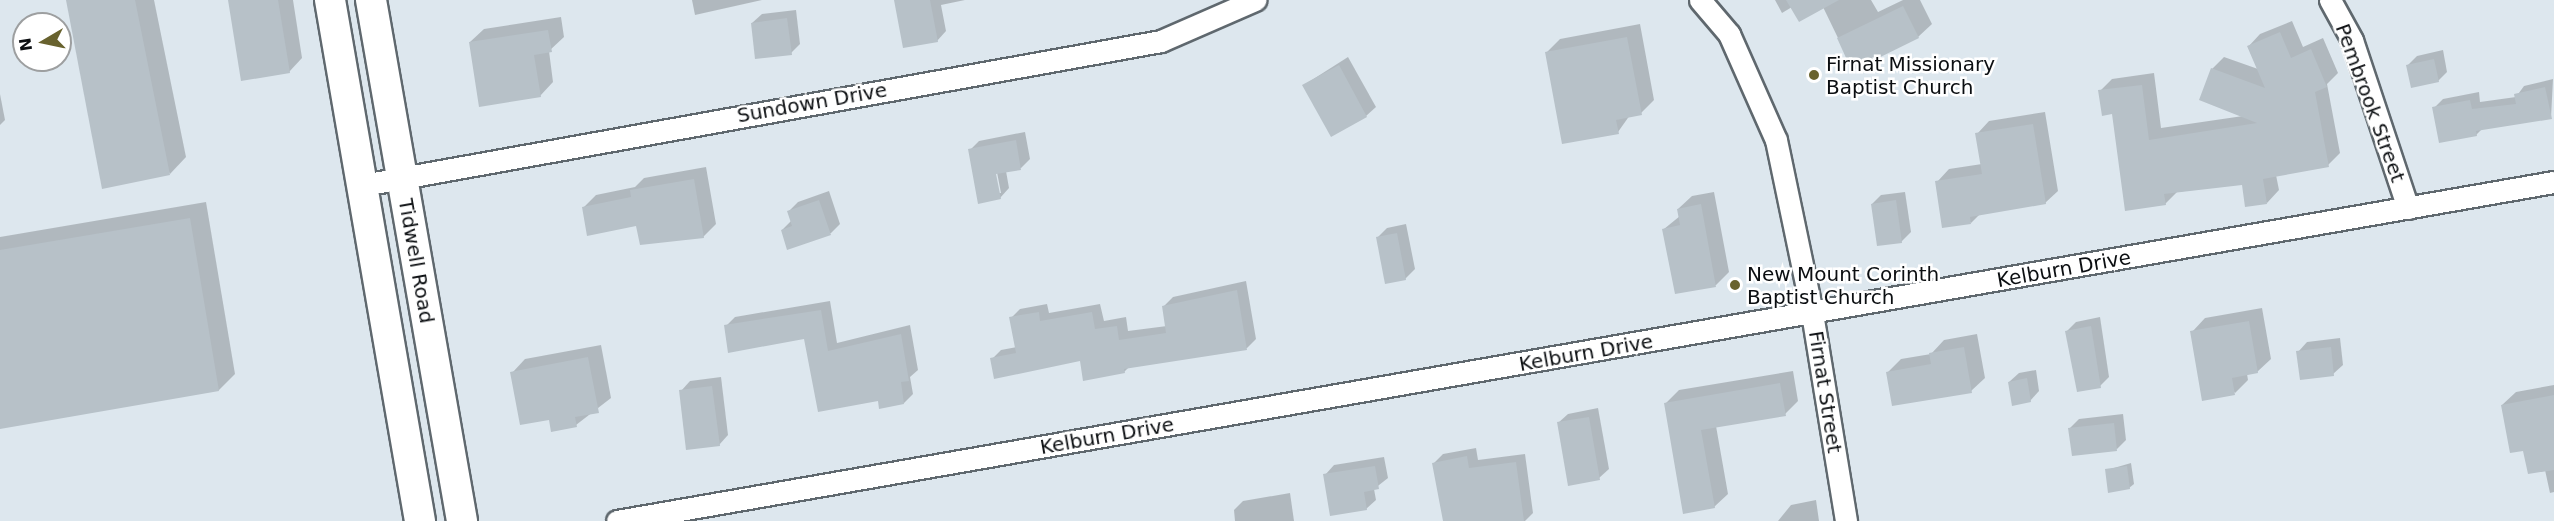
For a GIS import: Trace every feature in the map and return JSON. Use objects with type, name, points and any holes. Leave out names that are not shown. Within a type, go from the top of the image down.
[{"type":"main road","name":"Tidwell Road","points":[[330,0],[420,521]]},
{"type":"main road","name":"Tidwell Road","points":[[371,0],[462,521]]},
{"type":"street","name":"Sundown Drive","points":[[363,185],[1161,41],[1255,0]]},
{"type":"street","name":"Firnat Street","points":[[1700,0],[1729,34],[1776,140],[1812,313],[1846,521]]},
{"type":"street","name":"Pembrook Street","points":[[2330,0],[2352,40],[2408,208]]},
{"type":"street","name":"Kelburn Drive","points":[[617,521],[2554,182]]},
{"type":"building","points":[[66,0],[135,0],[170,175],[102,189],[72,32],[72,12],[68,12]]},
{"type":"building","points":[[228,0],[278,0],[290,73],[241,81]]},
{"type":"building","points":[[894,0],[930,0],[938,42],[903,48]]},
{"type":"building","points":[[1786,0],[1839,0],[1799,22]]},
{"type":"building","points":[[1903,6],[1919,38],[1852,71],[1837,38]]},
{"type":"building","points":[[787,18],[792,55],[755,59],[751,23]]},
{"type":"building","points":[[548,30],[552,52],[534,55],[541,97],[479,107],[469,42]]},
{"type":"building","points":[[2280,32],[2291,58],[2311,49],[2327,87],[2315,92],[2329,167],[2263,179],[2267,204],[2245,207],[2242,185],[2164,194],[2166,205],[2125,211],[2112,114],[2102,116],[2098,90],[2142,85],[2149,140],[2257,123],[2199,100],[2211,68],[2265,88],[2247,46]]},
{"type":"building","points":[[1627,37],[1642,115],[1616,120],[1619,134],[1562,144],[1545,52]]},
{"type":"building","points":[[2434,59],[2439,82],[2411,88],[2406,65]]},
{"type":"building","points":[[1339,65],[1367,117],[1331,137],[1302,85]]},
{"type":"building","points":[[2545,87],[2552,119],[2476,131],[2477,136],[2439,143],[2432,107],[2470,100],[2472,109],[2516,104],[2514,94]]},
{"type":"building","points":[[2033,124],[2046,204],[1970,217],[1971,224],[1942,228],[1935,181],[1982,174],[1975,133]]},
{"type":"building","points":[[1016,140],[1021,170],[996,174],[1001,199],[978,204],[968,149]]},
{"type":"building","points":[[694,179],[704,238],[640,245],[636,226],[587,236],[582,207],[631,197],[630,190]]},
{"type":"building","points":[[819,200],[831,235],[787,250],[781,230],[792,226],[787,211]]},
{"type":"building","points":[[1896,200],[1902,243],[1877,246],[1871,204]]},
{"type":"building","points":[[1701,204],[1716,287],[1675,294],[1662,229],[1680,225],[1677,209]]},
{"type":"building","points":[[190,218],[219,391],[0,429],[0,250]]},
{"type":"building","points":[[1397,233],[1406,280],[1385,284],[1376,237]]},
{"type":"building","points":[[1237,290],[1247,350],[1124,369],[1125,373],[1083,381],[1080,361],[994,379],[990,358],[1016,353],[1009,317],[1039,312],[1040,321],[1092,312],[1095,329],[1117,326],[1119,340],[1166,333],[1162,306]]},
{"type":"building","points":[[821,310],[828,351],[901,334],[909,381],[901,382],[904,404],[879,409],[878,401],[818,412],[804,339],[728,353],[724,325]]},
{"type":"building","points":[[2249,321],[2258,373],[2232,378],[2235,395],[2202,401],[2190,331]]},
{"type":"building","points":[[2091,326],[2101,388],[2077,392],[2065,331]]},
{"type":"building","points":[[1964,347],[1972,393],[1892,406],[1886,372],[1931,364],[1929,353]]},
{"type":"building","points":[[2331,347],[2334,376],[2300,380],[2296,351]]},
{"type":"building","points":[[588,357],[599,413],[575,417],[577,427],[551,432],[549,420],[520,425],[510,372]]},
{"type":"building","points":[[2027,378],[2031,402],[2012,406],[2008,382]]},
{"type":"building","points":[[1780,383],[1786,416],[1701,430],[1715,508],[1683,514],[1664,403]]},
{"type":"building","points":[[712,386],[720,446],[686,450],[679,390]]},
{"type":"building","points":[[2554,395],[2554,470],[2528,474],[2523,451],[2510,453],[2501,405]]},
{"type":"building","points":[[1589,417],[1600,480],[1568,486],[1557,422]]},
{"type":"building","points":[[2114,423],[2117,451],[2072,456],[2068,428]]},
{"type":"building","points":[[1467,456],[1469,468],[1516,462],[1524,521],[1443,521],[1432,463]]},
{"type":"building","points":[[1375,466],[1379,489],[1364,492],[1367,510],[1330,516],[1323,474]]},
{"type":"building","points":[[2127,466],[2130,489],[2108,493],[2105,469]]},
{"type":"place","name":"Firnat Missionary Baptist Church","points":[[1814,75]]},
{"type":"place","name":"New Mount Corinth Baptist Church","points":[[1735,285]]}]
